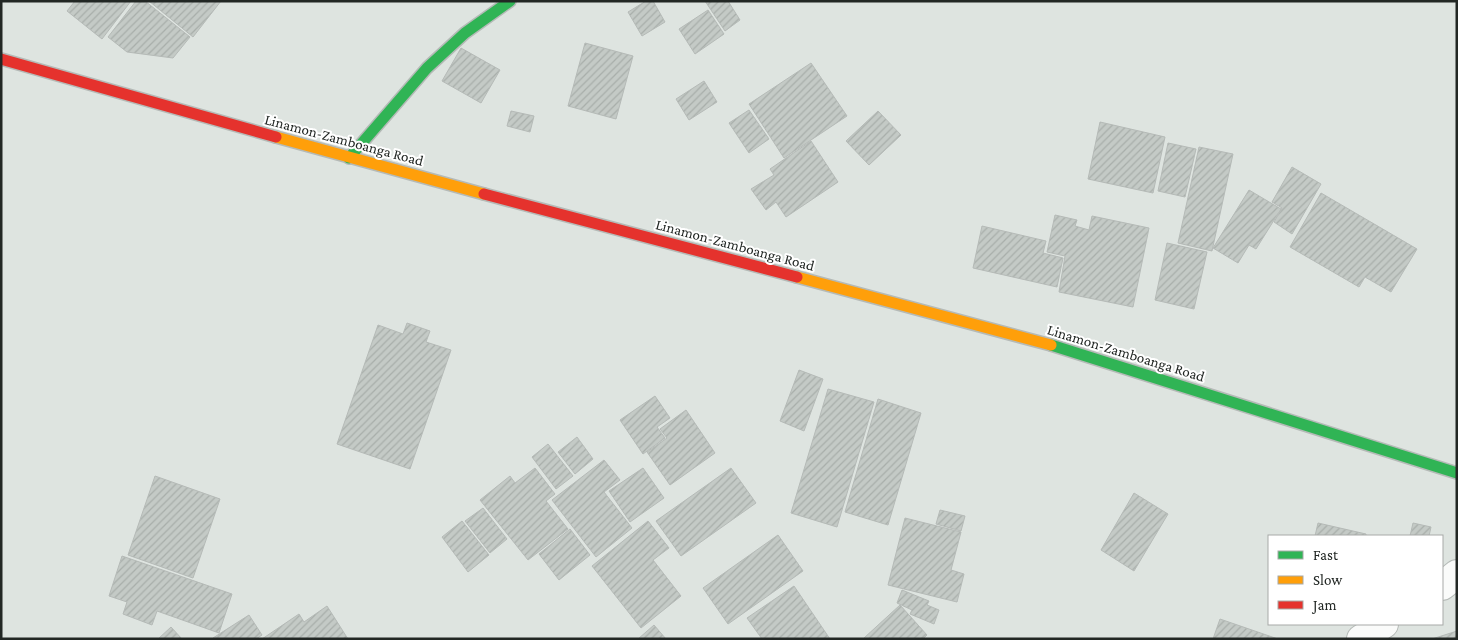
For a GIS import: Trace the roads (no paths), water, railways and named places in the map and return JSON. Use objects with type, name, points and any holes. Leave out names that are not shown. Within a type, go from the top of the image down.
[{"type":"main road","points":[[349,158],[427,68],[464,33],[510,1]]},
{"type":"main road","name":"Linamon-Zamboanga Road","points":[[1,59],[349,158],[1047,344],[1457,473]]},
{"type":"street","points":[[1443,585],[1457,574]]},
{"type":"street","points":[[1361,639],[1382,625]]}]
